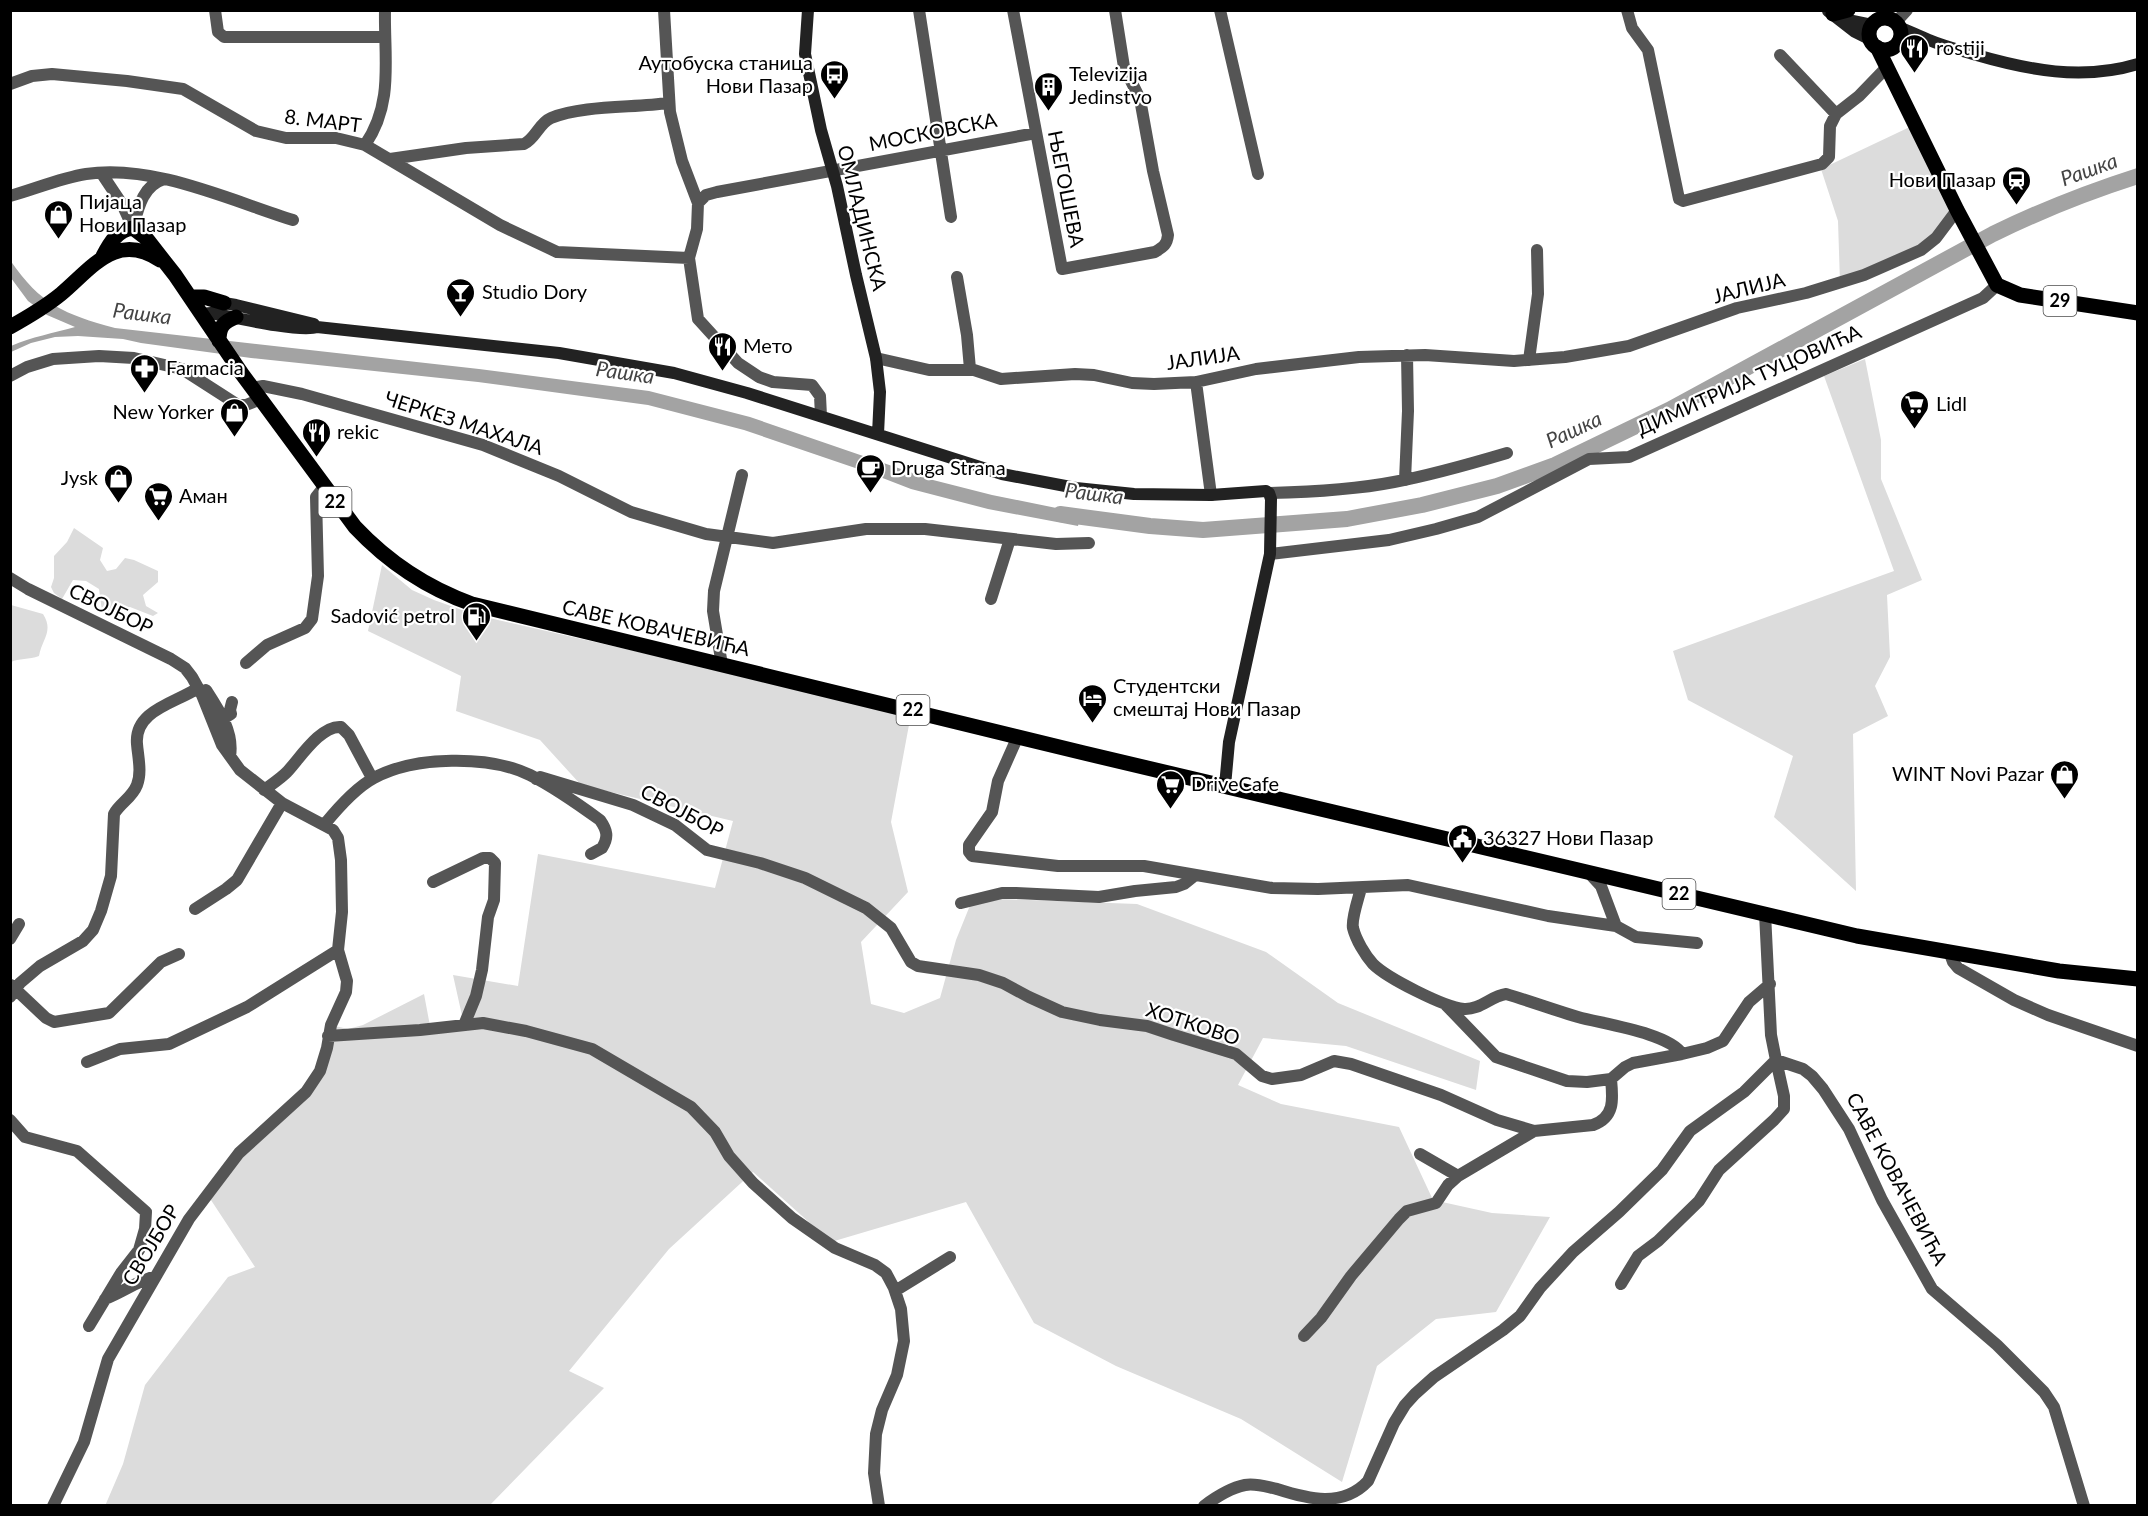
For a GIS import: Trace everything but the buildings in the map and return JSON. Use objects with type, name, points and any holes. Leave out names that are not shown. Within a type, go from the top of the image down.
[{"type":"main road","points":[[1883,29],[1887,67],[1993,280]]},
{"type":"main road","points":[[1883,29],[1895,81]]},
{"type":"main road","points":[[10,327],[59,296],[103,256],[119,234],[133,228]]},
{"type":"main road","name":"22","points":[[133,228],[146,238],[201,314],[223,327]]},
{"type":"main road","name":"22","points":[[103,256],[118,251],[133,250],[147,253],[163,262]]},
{"type":"main road","name":"29","points":[[1993,280],[2020,296],[2138,313]]},
{"type":"main road","points":[[190,297],[204,297],[224,303]]},
{"type":"main road","name":"САВЕ КОВАЧЕВИЋА","points":[[223,327],[242,375],[355,526],[386,557],[428,584],[457,599],[517,616],[1857,936],[2059,971],[2138,979]]},
{"type":"street","points":[[215,10],[218,32],[220,36],[227,38],[384,37]]},
{"type":"street","points":[[365,145],[381,117],[385,96],[385,10]]},
{"type":"street","points":[[664,10],[668,103],[676,140],[698,202],[696,236],[689,258],[698,319],[717,342],[744,368],[766,380],[812,385],[820,396],[821,416]]},
{"type":"street","name":"ОМЛАДИНСКА","points":[[808,10],[805,54],[820,130],[833,171],[876,358],[880,392],[878,434]]},
{"type":"street","points":[[919,10],[951,217]]},
{"type":"street","name":"ЊЕГОШЕВА","points":[[1013,10],[1062,269],[1155,252],[1164,247],[1167,242],[1168,235],[1140,99],[1124,67],[1115,10]]},
{"type":"street","points":[[1220,10],[1258,174]]},
{"type":"street","points":[[1627,10],[1632,28],[1648,50],[1679,199],[1683,201],[1822,164],[1829,157],[1830,126],[1836,114],[1859,96],[1887,67]]},
{"type":"street","points":[[1883,29],[1907,10]]},
{"type":"street","points":[[1836,13],[1856,23],[2054,73],[2092,74],[2110,72],[2138,64]]},
{"type":"street","points":[[1883,29],[1909,42],[1929,40]]},
{"type":"street","points":[[1780,55],[1836,114]]},
{"type":"street","name":"8. МАРТ","points":[[10,84],[32,76],[52,74],[183,89],[256,131],[286,138],[336,138],[365,145],[500,225],[557,252],[689,258]]},
{"type":"street","points":[[390,159],[466,148],[524,144],[545,121],[559,116],[609,107],[668,103]]},
{"type":"street","name":"МОСКОВСКА","points":[[698,202],[711,193],[1036,133]]},
{"type":"street","points":[[102,174],[122,204],[133,228]]},
{"type":"street","points":[[10,196],[82,175],[130,174],[189,185],[293,219]]},
{"type":"street","points":[[133,228],[142,197],[155,182],[164,179]]},
{"type":"street","name":"ЈАЛИЈА","points":[[876,358],[928,370],[970,369],[1001,379],[1075,374],[1094,375],[1132,383],[1197,382],[1256,369],[1359,357],[1407,355],[1529,360],[1565,357],[1620,348],[1737,308],[1840,284],[1921,250],[1936,238],[1957,210]]},
{"type":"street","points":[[1529,360],[1537,302],[1537,250]]},
{"type":"street","points":[[957,277],[970,369]]},
{"type":"street","name":"ДИМИТРИЈА ТУЦОВИЋА","points":[[1270,554],[1389,540],[1478,517],[1589,459],[1629,458],[1983,298],[1993,280]]},
{"type":"street","points":[[201,314],[224,303],[312,323],[317,327]]},
{"type":"street","points":[[201,314],[211,313],[223,327],[311,329],[317,327],[515,348],[635,365],[705,381],[1002,474],[1076,488],[1134,494],[1211,495],[1260,491],[1270,499],[1405,480],[1507,453]]},
{"type":"street","points":[[1405,480],[1408,411],[1407,355]]},
{"type":"street","name":"ЧЕРКЕЗ МАХАЛА","points":[[10,376],[27,367],[53,359],[99,356],[134,358],[182,369],[238,405],[246,405],[263,386],[302,394],[483,445],[560,476],[631,512],[706,534],[773,543],[866,529],[925,529],[1056,544],[1089,543]]},
{"type":"street","points":[[1197,382],[1211,495]]},
{"type":"street","points":[[722,665],[713,611],[714,591],[742,475]]},
{"type":"street","points":[[246,663],[267,645],[305,628],[312,619],[318,576],[316,497],[324,487]]},
{"type":"street","points":[[1225,786],[1229,742],[1270,554],[1270,499]]},
{"type":"street","points":[[991,599],[1010,539]]},
{"type":"street","name":"СВОЈБОР","points":[[10,578],[185,668],[195,683],[222,745],[246,776],[282,803],[324,825],[336,834],[339,847],[342,912],[338,950],[347,981],[346,992],[328,1036],[324,1059],[313,1083],[296,1102],[239,1153],[189,1219],[125,1326],[108,1359],[84,1442],[53,1506]]},
{"type":"street","points":[[179,954],[161,962],[109,1013],[54,1022],[12,990],[40,966],[83,941],[93,930],[111,876],[114,814],[132,794],[138,780],[136,738],[140,725],[148,714],[195,683]]},
{"type":"street","name":"СВОЈБОР","points":[[195,683],[204,687],[223,719],[231,739],[230,756]]},
{"type":"street","points":[[223,719],[231,714],[232,702]]},
{"type":"street","points":[[264,790],[289,770],[306,749],[335,726],[341,727],[349,735],[372,778]]},
{"type":"street","points":[[1018,736],[998,781],[992,812],[969,845],[969,852],[972,856],[1058,866],[1144,866],[1272,888],[1361,888],[1408,885],[1548,916],[1616,926],[1636,937],[1697,943]]},
{"type":"street","name":"СВОЈБОР","points":[[324,825],[372,778],[420,763],[450,760],[512,768],[536,779],[584,809],[600,820],[607,829],[608,835],[605,844],[596,853],[591,854]]},
{"type":"street","name":"СВОЈБОР","points":[[536,779],[540,777],[633,805],[675,825],[707,850],[760,863],[805,878],[842,896]]},
{"type":"street","points":[[195,909],[226,890],[237,880],[282,803]]},
{"type":"street","points":[[433,882],[483,858],[490,858],[495,863],[496,889],[488,917],[482,970],[476,996],[464,1025]]},
{"type":"street","points":[[1589,873],[1601,886],[1616,926]]},
{"type":"street","points":[[961,903],[1002,893],[1100,897],[1176,887],[1184,885],[1194,876]]},
{"type":"street","points":[[1361,888],[1352,926],[1362,949],[1374,965],[1405,984],[1446,1004],[1464,1009],[1477,1007],[1501,994],[1506,994],[1578,1017],[1650,1035],[1678,1048],[1682,1054]]},
{"type":"street","name":"ХОТКОВО","points":[[842,896],[866,908],[891,928],[911,962],[918,966],[979,975],[1003,983],[1062,1012],[1147,1026],[1236,1054],[1262,1076],[1272,1079],[1300,1075],[1334,1061],[1351,1064],[1441,1095],[1497,1120],[1534,1131]]},
{"type":"street","points":[[1621,1284],[1638,1256],[1699,1201],[1719,1170],[1784,1109],[1784,1096],[1771,1035],[1765,913]]},
{"type":"street","points":[[10,939],[19,924]]},
{"type":"street","points":[[87,1062],[120,1049],[170,1044],[247,1007],[338,950]]},
{"type":"street","points":[[1949,951],[1958,968],[2014,1000],[2048,1015],[2138,1046]]},
{"type":"street","points":[[1446,1004],[1496,1057],[1567,1081],[1611,1079],[1633,1063],[1707,1048],[1723,1041],[1749,1002],[1770,984]]},
{"type":"street","points":[[328,1036],[483,1023],[526,1031],[592,1049],[691,1107],[714,1132],[729,1156],[753,1183],[792,1218],[835,1248],[875,1265],[886,1273],[901,1310],[904,1341],[897,1375],[882,1410],[876,1434],[874,1473],[879,1506]]},
{"type":"street","points":[[1204,1506],[1221,1494],[1246,1485],[1264,1485],[1314,1500],[1330,1500],[1362,1488],[1368,1481],[1394,1423],[1414,1394],[1434,1377],[1520,1316],[1540,1288],[1573,1251],[1619,1212],[1662,1170],[1690,1131],[1744,1092],[1776,1060]]},
{"type":"street","name":"САВЕ КОВАЧЕВИЋА","points":[[1776,1060],[1803,1070],[1812,1076],[1823,1089],[1849,1129],[1882,1200],[1932,1289],[1997,1345],[2044,1392],[2054,1407],[2084,1506]]},
{"type":"street","points":[[1304,1336],[1407,1211],[1436,1203],[1448,1185],[1458,1176],[1534,1131],[1593,1125],[1601,1122],[1608,1116],[1613,1101],[1611,1079]]},
{"type":"street","points":[[10,1120],[26,1137],[77,1151],[146,1212],[145,1229],[139,1250],[121,1273],[90,1326]]},
{"type":"street","points":[[1420,1154],[1458,1176]]},
{"type":"street","points":[[895,1291],[950,1257]]},
{"type":"street","points":[[105,1299],[117,1295],[143,1279],[156,1276]]},
{"type":"shaded area","points":[[1914,125],[1957,210],[1936,238],[1840,283],[1838,221],[1821,169]]},
{"type":"shaded area","points":[[10,260],[32,288],[55,306],[81,318],[115,328],[479,369],[649,391],[750,417],[933,480],[992,495],[1081,513],[1078,526],[988,509],[911,489],[744,430],[648,405],[478,382],[251,358],[123,339],[55,337],[31,343],[11,352],[11,346],[75,327],[47,315],[28,301],[11,278]]},
{"type":"shaded area","points":[[1865,359],[1881,440],[1881,479],[1922,580],[1887,595],[1890,657],[1875,686],[1888,716],[1853,734],[1856,891],[1774,817],[1793,756],[1688,700],[1673,651],[1894,571],[1824,376]]},
{"type":"shaded area","points":[[74,528],[103,548],[100,560],[107,571],[116,569],[125,558],[158,571],[158,582],[143,595],[146,606],[158,613],[153,616],[130,607],[108,615],[102,611],[99,589],[86,581],[73,580],[62,599],[54,593],[51,587],[54,578],[54,556],[67,542]]},
{"type":"shaded area","points":[[382,565],[412,590],[476,615],[911,714],[891,822],[908,892],[861,942],[871,1004],[904,1013],[940,998],[956,940],[973,898],[1137,904],[1266,952],[1338,1003],[1480,1061],[1476,1090],[1346,1046],[1263,1038],[1238,1085],[1281,1104],[1399,1127],[1433,1200],[1492,1213],[1550,1217],[1496,1312],[1436,1319],[1377,1366],[1342,1482],[1241,1419],[1116,1366],[1034,1323],[966,1202],[831,1242],[753,1172],[669,1249],[569,1371],[604,1388],[490,1505],[105,1506],[123,1464],[145,1385],[228,1277],[255,1267],[207,1194],[306,1092],[331,1025],[348,1029],[363,1025],[424,994],[430,1026],[463,1020],[453,975],[518,986],[538,854],[715,888],[733,821],[581,785],[540,740],[456,711],[461,676],[368,631]]},
{"type":"shaded area","points":[[11,605],[43,614],[47,630],[39,656],[11,662]]},
{"type":"waterway","name":"Рашка","points":[[1060,514],[1150,526],[1203,530],[1347,519],[1422,505],[1497,486],[1555,465],[1669,410],[2028,217],[2138,176]]},
{"type":"place","name":"rostiji","points":[[1915,74]]},
{"type":"place","name":"Аутобуска станица Нови Пазар","points":[[834,100]]},
{"type":"place","name":"Televizija Jedinstvo","points":[[1048,112]]},
{"type":"place","name":"Нови Пазар","points":[[2017,206]]},
{"type":"place","name":"Пијаца Нови Пазар","points":[[58,240]]},
{"type":"place","name":"Studio Dory","points":[[461,318]]},
{"type":"place","name":"Мето","points":[[722,372]]},
{"type":"place","name":"Farmacia","points":[[145,394]]},
{"type":"place","name":"Lidl","points":[[1915,430]]},
{"type":"place","name":"New Yorker","points":[[235,438]]},
{"type":"place","name":"rekic","points":[[316,458]]},
{"type":"place","name":"Druga Strana","points":[[870,494]]},
{"type":"place","name":"Jysk","points":[[119,504]]},
{"type":"place","name":"Аман","points":[[158,522]]},
{"type":"place","name":"Sadović petrol","points":[[476,642]]},
{"type":"place","name":"Студентски смештај Нови Пазар","points":[[1092,724]]},
{"type":"place","name":"WINT Novi Pazar","points":[[2065,800]]},
{"type":"place","name":"DriveCafe","points":[[1170,810]]},
{"type":"place","name":"36327 Нови Пазар","points":[[1462,864]]}]
